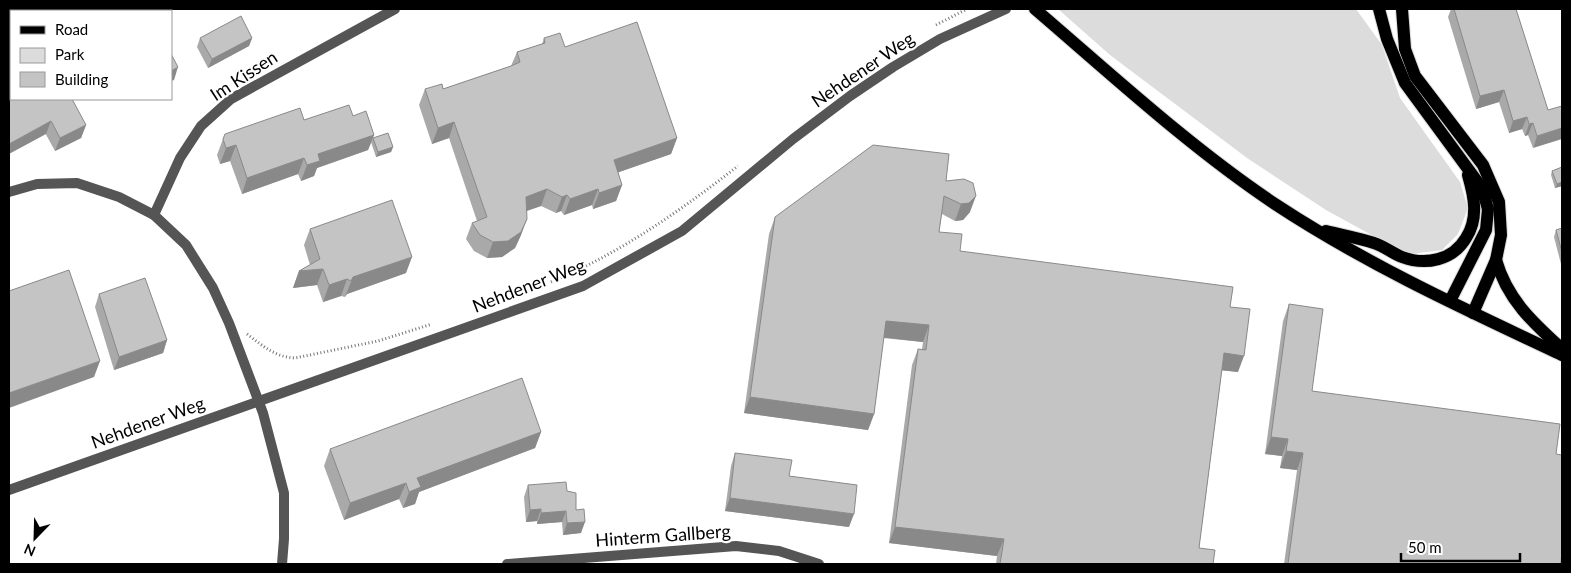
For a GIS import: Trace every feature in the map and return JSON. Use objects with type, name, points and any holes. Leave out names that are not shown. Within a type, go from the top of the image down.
[{"type":"main road","points":[[1035,9],[1216,161],[1273,203],[1370,261],[1473,313],[1562,354]]},
{"type":"main road","points":[[1371,9],[1380,14],[1405,83],[1482,188],[1488,209],[1489,219],[1477,252],[1450,301]]},
{"type":"main road","points":[[1402,9],[1405,49],[1415,76],[1483,165],[1494,188],[1501,218],[1496,260],[1473,313]]},
{"type":"main road","points":[[1313,228],[1376,244],[1404,258],[1420,261],[1441,259],[1454,252],[1463,243],[1473,222],[1473,193],[1465,166]]},
{"type":"main road","points":[[1496,260],[1501,277],[1516,304],[1562,349]]},
{"type":"street","name":"Im Kissen","points":[[154,215],[180,158],[201,126],[231,99],[395,9]]},
{"type":"street","name":"Nehdener Weg","points":[[9,490],[582,286],[682,231],[793,139],[850,96],[893,67],[940,39],[1006,9]]},
{"type":"street","points":[[9,192],[37,184],[77,183],[119,197],[154,215],[186,245],[213,288],[229,323],[259,400],[284,493],[282,564]]},
{"type":"street","name":"Hinterm Gallberg","points":[[507,564],[736,546],[779,551],[819,564]]},
{"type":"path","points":[[930,28],[967,9]]},
{"type":"path","points":[[547,284],[580,270],[639,237],[740,164]]},
{"type":"path","points":[[229,323],[249,335],[262,348],[283,357],[296,358],[378,341],[438,322]]},
{"type":"green space","points":[[1058,9],[1356,9],[1382,45],[1400,98],[1460,182],[1468,208],[1458,234],[1442,250],[1411,254],[1386,243],[1326,210],[1247,158],[1110,55]]},
{"type":"building","points":[[114,9],[148,10],[114,10]]},
{"type":"building","points":[[1454,9],[1516,9],[1548,110],[1562,106],[1562,128],[1537,136],[1533,123],[1529,124],[1527,117],[1513,121],[1504,90],[1480,96]]},
{"type":"building","points":[[241,16],[252,38],[212,59],[200,38]]},
{"type":"building","points":[[637,22],[677,138],[614,160],[622,185],[599,193],[598,189],[570,199],[567,195],[562,197],[547,189],[526,197],[527,219],[521,232],[508,241],[493,242],[480,235],[472,223],[487,217],[454,122],[438,128],[425,89],[442,84],[443,89],[511,66],[520,62],[517,52],[545,43],[544,38],[560,33],[565,47]]},
{"type":"building","points":[[172,56],[178,67],[172,70]]},
{"type":"building","points":[[9,67],[10,100],[73,100],[86,125],[60,138],[51,121],[9,144]]},
{"type":"building","points":[[349,105],[353,116],[366,111],[374,135],[318,154],[320,161],[307,165],[304,158],[247,178],[236,145],[226,148],[223,139],[225,134],[300,108],[304,120]]},
{"type":"building","points":[[388,133],[393,147],[378,152],[373,138]]},
{"type":"building","points":[[873,145],[949,154],[946,181],[964,179],[973,183],[976,196],[969,203],[961,204],[944,196],[939,232],[962,234],[960,251],[1233,287],[1230,307],[1250,309],[1244,356],[1224,353],[1199,548],[1215,550],[1213,564],[1000,564],[1004,539],[895,527],[918,349],[926,350],[929,325],[886,321],[874,414],[750,397],[775,217]]},
{"type":"building","points":[[1562,167],[1562,182],[1557,184],[1552,171]]},
{"type":"building","points":[[392,200],[412,257],[353,277],[351,281],[347,279],[329,285],[323,269],[299,271],[320,259],[310,229]]},
{"type":"building","points":[[1562,228],[1562,252],[1556,230]]},
{"type":"building","points":[[69,270],[100,361],[9,393],[9,291]]},
{"type":"building","points":[[145,278],[167,340],[119,357],[99,294]]},
{"type":"building","points":[[1289,304],[1323,309],[1312,391],[1560,424],[1556,454],[1562,455],[1562,564],[1288,564],[1303,453],[1286,451],[1288,439],[1271,437]]},
{"type":"building","points":[[522,378],[541,432],[417,478],[421,487],[409,492],[406,483],[350,503],[330,449]]},
{"type":"building","points":[[735,453],[792,460],[789,476],[857,485],[854,514],[730,498]]},
{"type":"building","points":[[566,482],[567,491],[576,493],[576,510],[584,509],[585,522],[567,523],[566,511],[541,513],[541,509],[530,510],[528,485]]}]
